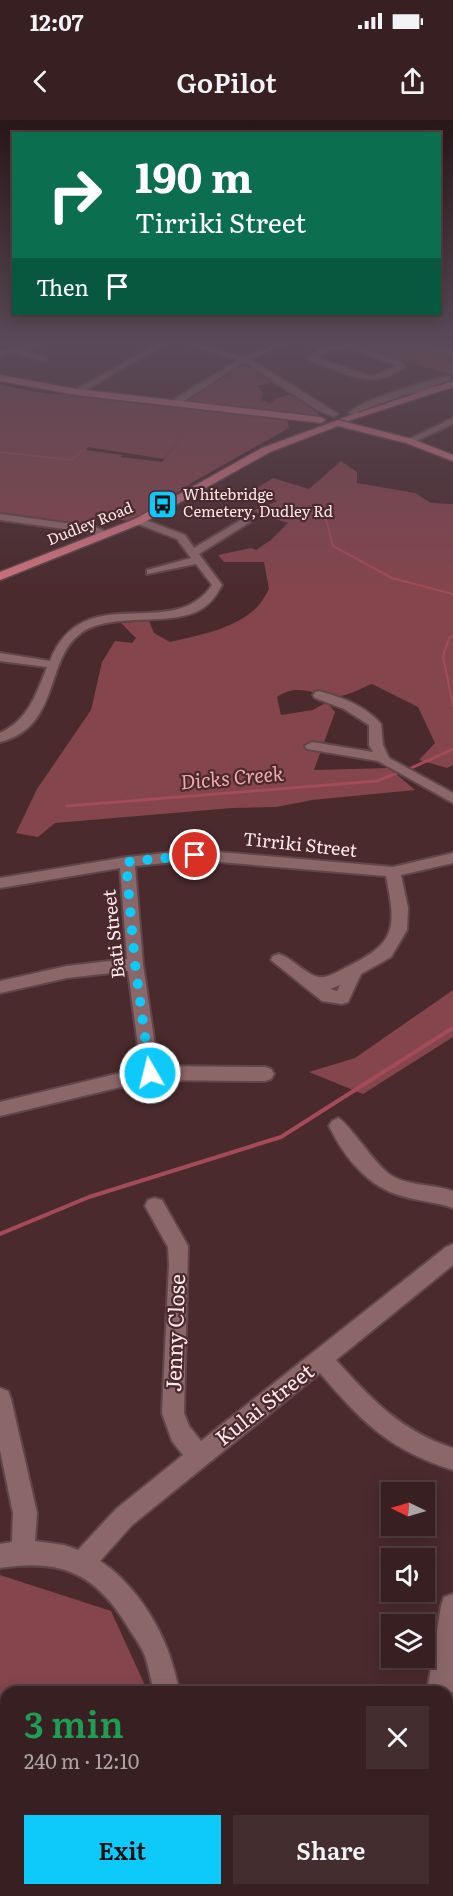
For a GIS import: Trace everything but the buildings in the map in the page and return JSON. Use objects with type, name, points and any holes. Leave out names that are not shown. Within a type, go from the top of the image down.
[{"type":"main road","name":"Dudley Road","points":[[0,576],[139,521],[257,455],[314,427]]},
{"type":"main road","points":[[356,427],[409,441],[453,458]]},
{"type":"street","points":[[409,441],[440,427]]},
{"type":"street","points":[[0,517],[95,530],[107,534]]},
{"type":"street","points":[[0,738],[19,729],[38,708],[63,643],[78,630],[99,619],[167,615],[186,611],[207,600],[217,585],[181,537],[139,521]]},
{"type":"street","points":[[151,572],[197,556],[245,522]]},
{"type":"street","points":[[0,657],[55,665]]},
{"type":"street","points":[[319,695],[348,704],[375,724],[376,745],[382,758]]},
{"type":"street","points":[[312,746],[382,758],[453,800]]},
{"type":"street","name":"Tirriki Street","points":[[0,883],[126,862],[195,855],[393,872],[453,858]]},
{"type":"street","name":"Bati Street","points":[[126,862],[135,964],[150,1073]]},
{"type":"street","points":[[279,960],[312,982],[329,983],[385,952],[399,930],[400,908],[393,872]]},
{"type":"street","points":[[0,987],[68,972],[135,964]]},
{"type":"street","points":[[0,1109],[150,1073],[265,1074]]},
{"type":"street","points":[[338,1126],[344,1140],[385,1182],[442,1195],[453,1200]]},
{"type":"street","name":"Jenny Close","points":[[155,1206],[177,1246],[179,1264],[173,1413],[180,1432],[199,1457]]},
{"type":"street","name":"Kulai Street","points":[[83,1563],[124,1517],[453,1253]]},
{"type":"street","points":[[322,1360],[367,1411],[399,1438],[435,1454],[453,1459]]},
{"type":"street","points":[[0,1399],[25,1513],[12,1553],[52,1553],[83,1563],[111,1582],[131,1608],[155,1651],[165,1686]]},
{"type":"street","points":[[441,1686],[453,1606]]},
{"type":"shaded area","points":[[0,427],[289,427],[195,481],[142,515],[129,521],[98,517],[90,526],[0,514]],"holes":[[[191,427],[162,462],[121,457],[122,455],[86,450],[88,447],[164,459]]]},
{"type":"shaded area","points":[[341,461],[357,472],[357,483],[415,493],[431,503],[453,504],[453,765],[447,768],[419,760],[435,743],[418,707],[372,684],[341,696],[294,690],[277,697],[281,715],[313,710],[327,702],[335,712],[314,770],[389,768],[415,790],[312,800],[276,807],[232,808],[55,823],[38,837],[16,833],[37,789],[91,710],[102,662],[115,641],[132,643],[136,638],[121,623],[149,621],[154,633],[170,642],[215,631],[246,616],[259,605],[269,589],[264,562],[224,562],[218,555],[251,548],[256,550],[271,540],[288,523],[252,511],[278,501],[252,491],[273,478],[309,489]]},
{"type":"shaded area","points":[[453,990],[453,1037],[363,1094],[309,1072],[355,1058]]},
{"type":"shaded area","points":[[0,1575],[111,1611],[145,1686],[0,1686]]},
{"type":"waterway","points":[[0,452],[71,460],[84,450]]},
{"type":"waterway","points":[[325,515],[333,546],[392,578],[453,594]]},
{"type":"waterway","name":"Dicks Creek","points":[[453,636],[449,638],[443,656],[453,706]]},
{"type":"waterway","name":"Dicks Creek","points":[[409,769],[453,749]]},
{"type":"waterway","name":"Dicks Creek","points":[[67,806],[377,781],[397,773]]},
{"type":"waterway","points":[[449,1031],[453,1028]]},
{"type":"waterway","points":[[0,1234],[89,1197],[281,1137],[451,1029]]},
{"type":"place","name":"Whitebridge Cemetery, Dudley Rd","points":[[162,504]]},
{"type":"route","points":[[150,1073],[135,964],[126,862],[195,855]]}]
